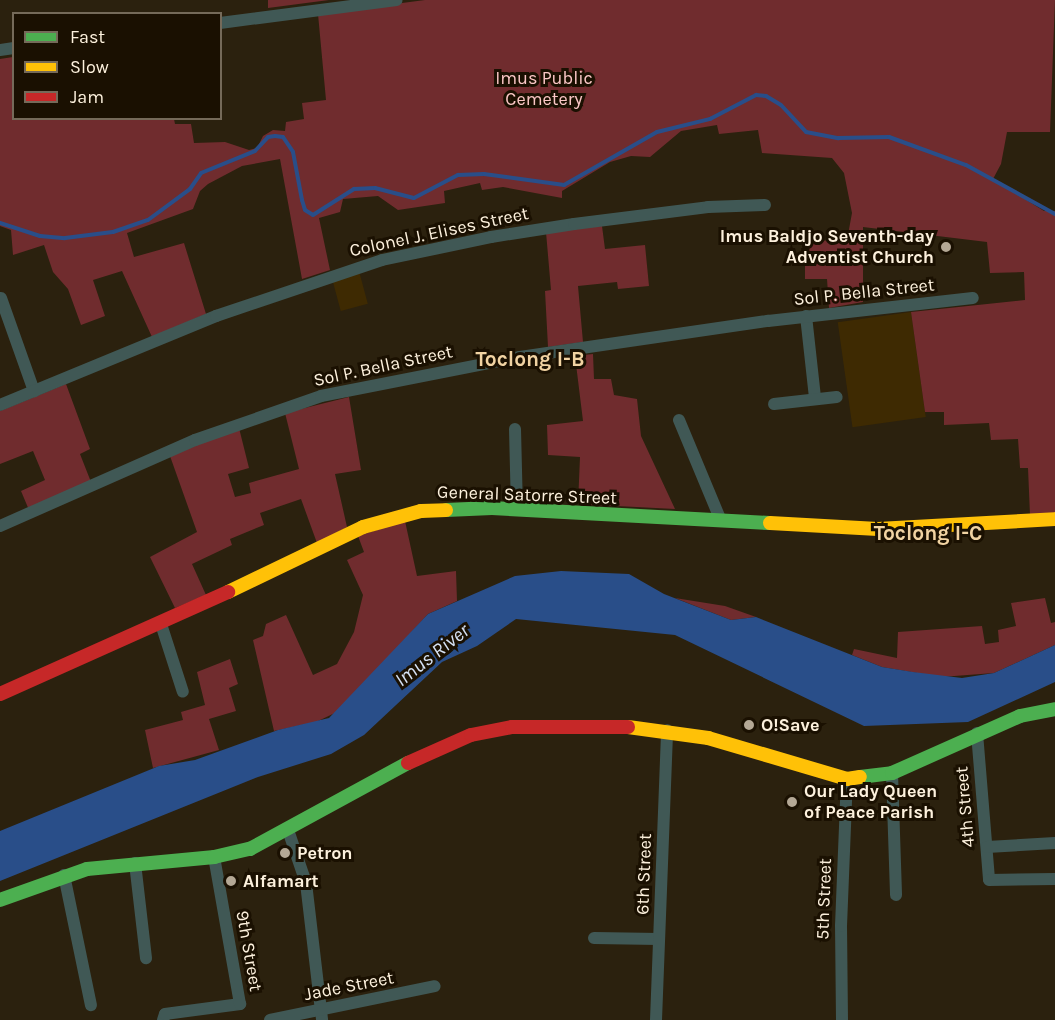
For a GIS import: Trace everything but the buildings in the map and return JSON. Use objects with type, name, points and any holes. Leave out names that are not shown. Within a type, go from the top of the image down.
[{"type":"main road","name":"General Satorre Street","points":[[0,694],[161,624],[363,527],[421,511],[517,509],[878,529],[1055,519]]},
{"type":"main road","points":[[0,900],[64,875],[135,863],[214,857],[249,849],[288,830],[432,750],[471,735],[512,727],[557,725],[667,730],[847,779],[892,772],[1020,716],[1055,709]]},
{"type":"street","points":[[222,23],[397,0]]},
{"type":"street","name":"Colonel J. Elises Street","points":[[0,405],[216,316],[382,260],[490,237],[574,224],[708,207],[765,205]]},
{"type":"street","points":[[1,298],[34,391]]},
{"type":"street","name":"Sol P. Bella Street","points":[[0,526],[195,440],[321,396],[520,357],[806,316],[973,298]]},
{"type":"street","points":[[806,316],[815,398]]},
{"type":"street","points":[[774,404],[837,397]]},
{"type":"street","points":[[678,420],[721,521]]},
{"type":"street","points":[[515,429],[517,509]]},
{"type":"street","points":[[161,624],[183,692]]},
{"type":"street","name":"6th Street","points":[[656,1020],[667,730]]},
{"type":"street","name":"4th Street","points":[[977,733],[988,877],[992,882],[1055,879]]},
{"type":"street","points":[[892,772],[896,895]]},
{"type":"street","name":"5th Street","points":[[842,1020],[840,957],[847,779]]},
{"type":"street","points":[[288,830],[306,883],[321,1015]]},
{"type":"street","points":[[987,847],[1055,843]]},
{"type":"street","name":"9th Street","points":[[163,1020],[165,1014],[240,1004],[214,857]]},
{"type":"street","points":[[135,863],[146,958]]},
{"type":"street","points":[[64,875],[91,1005]]},
{"type":"street","points":[[594,938],[659,939]]},
{"type":"street","name":"Jade Street","points":[[270,1020],[321,1015],[435,986]]},
{"type":"shaded area","points":[[359,271],[368,304],[341,311],[332,278]]},
{"type":"shaded area","points":[[911,312],[926,417],[852,427],[838,322]]},
{"type":"green space","points":[[268,0],[329,0],[268,8]]},
{"type":"green space","name":"Imus Public Cemetery","points":[[425,0],[1055,0],[1050,132],[1007,132],[1001,164],[993,179],[1044,211],[1055,211],[1055,513],[1030,515],[1028,468],[1020,468],[1018,439],[991,440],[989,423],[944,425],[944,412],[925,412],[911,312],[1025,300],[1024,272],[990,273],[987,242],[863,227],[863,302],[829,308],[827,279],[805,279],[805,241],[847,240],[852,213],[844,173],[832,158],[762,153],[758,130],[719,134],[717,125],[681,131],[650,157],[631,156],[610,162],[562,191],[562,198],[503,187],[482,190],[480,183],[444,191],[445,203],[398,210],[378,196],[343,199],[340,212],[319,218],[330,270],[302,279],[280,159],[242,166],[208,184],[200,191],[193,209],[127,233],[134,257],[184,243],[206,314],[152,337],[122,271],[93,280],[105,316],[81,325],[68,289],[53,272],[44,245],[13,255],[11,230],[0,226],[0,59],[12,57],[12,120],[174,120],[175,124],[191,124],[194,143],[225,142],[249,150],[257,148],[263,136],[273,130],[285,131],[286,122],[304,119],[302,103],[326,100],[318,14]]},
{"type":"green space","points":[[602,226],[605,249],[645,245],[649,286],[618,289],[617,282],[578,286],[583,342],[548,347],[545,291],[551,290],[546,232]]},
{"type":"green space","points":[[593,354],[594,379],[611,379],[614,395],[637,399],[641,436],[675,509],[578,504],[580,457],[548,455],[547,425],[583,421],[575,356]]},
{"type":"green space","points":[[66,384],[90,449],[80,454],[91,482],[29,510],[21,491],[45,480],[33,451],[0,464],[0,411]]},
{"type":"green space","points":[[349,397],[361,470],[335,474],[347,527],[317,543],[301,499],[260,513],[264,525],[230,539],[232,545],[192,564],[206,595],[175,608],[150,557],[197,532],[170,456],[239,428],[249,468],[228,474],[235,497],[251,493],[249,483],[299,469],[285,413]]},
{"type":"green space","points":[[405,521],[417,576],[456,571],[457,601],[428,614],[339,711],[316,722],[274,731],[253,640],[263,636],[266,624],[286,615],[313,675],[337,664],[354,632],[363,595],[347,560],[364,552],[358,536]]},
{"type":"green space","points":[[675,598],[725,606],[756,617],[731,620]]},
{"type":"green space","points":[[1045,598],[1051,623],[1055,622],[1055,645],[994,673],[941,677],[882,667],[852,655],[854,649],[897,658],[898,632],[982,626],[985,644],[999,642],[998,630],[1016,626],[1011,603]]},
{"type":"green space","points":[[230,659],[238,684],[229,688],[236,711],[209,719],[219,750],[153,768],[145,730],[183,720],[181,712],[205,705],[197,672]]},
{"type":"water","name":"Imus River","points":[[561,571],[629,574],[664,594],[731,620],[756,617],[882,667],[913,672],[962,678],[994,673],[1055,645],[1055,682],[968,722],[864,726],[675,635],[516,619],[477,646],[442,662],[364,735],[331,754],[258,777],[0,881],[0,831],[159,766],[195,760],[278,730],[329,718],[428,614],[515,576]]},
{"type":"waterway","points":[[0,223],[40,236],[65,238],[113,232],[148,220],[190,189],[201,173],[255,151],[268,137],[275,136],[283,137],[293,152],[305,210],[313,215],[354,189],[375,188],[414,198],[458,175],[484,174],[564,185],[657,132],[710,119],[756,95],[766,96],[781,105],[806,132],[838,138],[889,137],[966,165],[1055,214]]},
{"type":"traffic: fast","points":[[446,510],[492,508],[770,523]]},
{"type":"traffic: fast","points":[[860,777],[892,773],[1020,716],[1055,709]]},
{"type":"traffic: fast","points":[[0,900],[87,869],[214,857],[250,849],[408,763]]},
{"type":"traffic: slow","points":[[228,592],[363,527],[421,511],[446,510]]},
{"type":"traffic: slow","points":[[770,523],[878,529],[1055,519]]},
{"type":"traffic: slow","points":[[628,727],[708,738],[847,779],[860,777]]},
{"type":"traffic: jam","points":[[0,694],[228,592]]},
{"type":"traffic: jam","points":[[408,763],[471,735],[512,727],[628,727]]},
{"type":"place","name":"Imus Baldjo Seventh-day Adventist Church","points":[[946,247]]},
{"type":"place","name":"O!Save","points":[[749,725]]},
{"type":"place","name":"Our Lady Queen of Peace Parish","points":[[792,802]]},
{"type":"place","name":"Petron","points":[[285,853]]},
{"type":"place","name":"Alfamart","points":[[231,881]]},
{"type":"district","name":"Toclong I-B","points":[[530,359]]},
{"type":"district","name":"Toclong I-C","points":[[928,533]]}]
